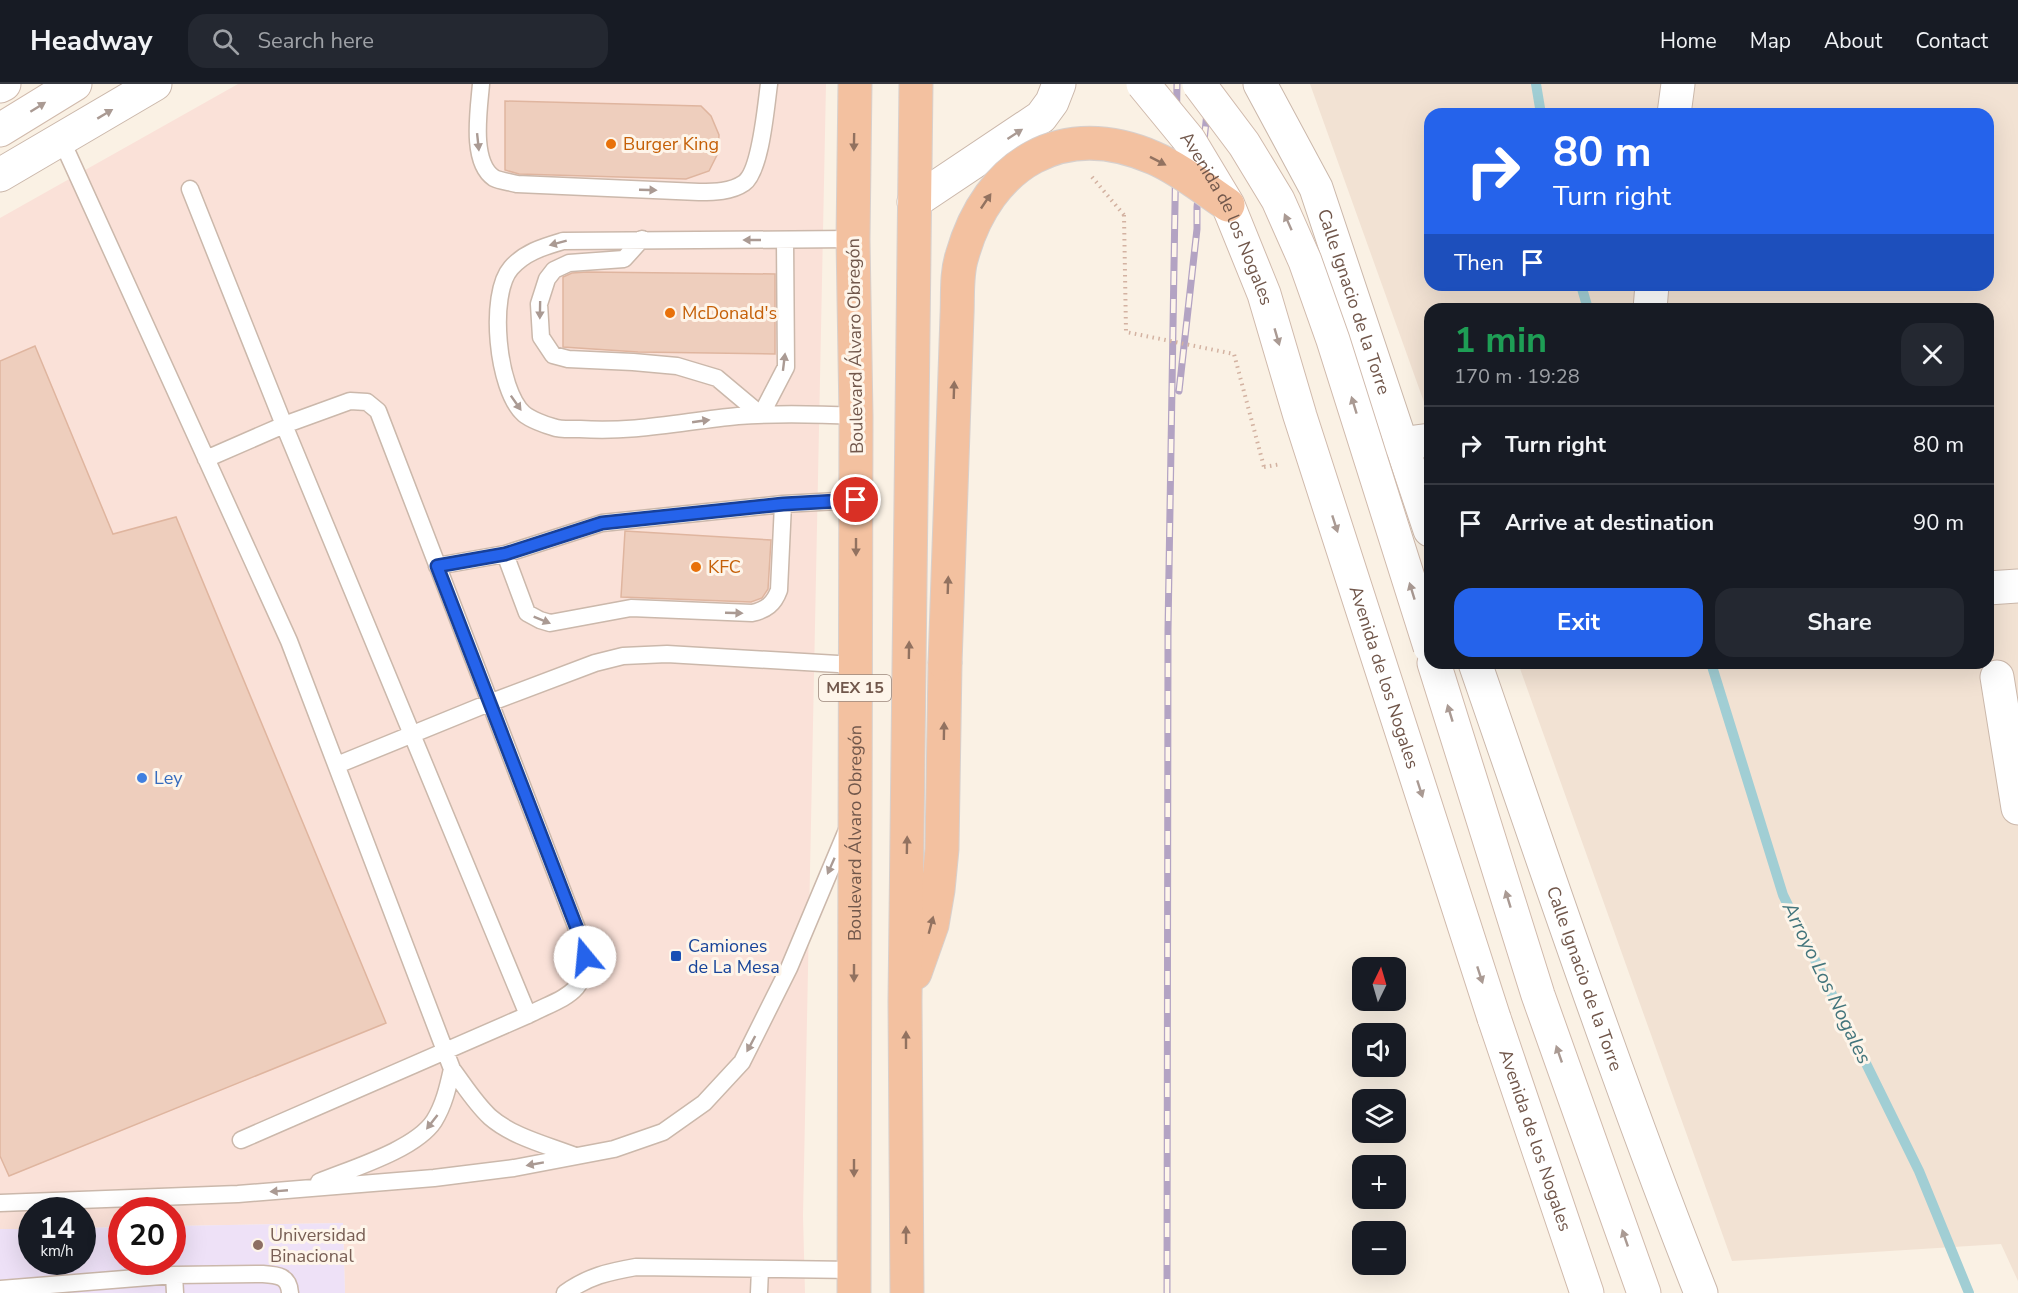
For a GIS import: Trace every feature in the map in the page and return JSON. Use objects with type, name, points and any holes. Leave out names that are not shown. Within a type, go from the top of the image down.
[{"type":"highway","name":"Boulevard Álvaro Obregón","points":[[854,1282],[856,416],[853,239],[855,84]]},
{"type":"highway","name":"MEX 15","points":[[907,1293],[905,1001],[916,84]]},
{"type":"highway","points":[[905,1001],[932,926],[942,849],[945,664],[956,326],[961,258],[972,224],[989,196],[1014,170],[1040,153],[1064,145],[1088,142],[1120,146],[1156,158],[1228,205]]},
{"type":"main road","points":[[0,86],[4,84]]},
{"type":"main road","points":[[0,130],[75,84]]},
{"type":"main road","points":[[0,175],[154,84]]},
{"type":"main road","points":[[914,202],[1041,117],[1052,102],[1059,84]]},
{"type":"main road","name":"Avenida de los Nogales","points":[[1143,84],[1189,140],[1228,205],[1264,294],[1304,427],[1494,1018],[1587,1293]]},
{"type":"main road","points":[[1199,84],[1244,144],[1278,200],[1305,261],[1333,340],[1424,628]]},
{"type":"main road","name":"Calle Ignacio de la Torre","points":[[1260,84],[1316,188],[1415,442],[1424,495]]},
{"type":"main road","points":[[1675,108],[1678,84]]},
{"type":"main road","points":[[1994,588],[2018,586]]},
{"type":"main road","points":[[1436,669],[1538,995],[1644,1293]]},
{"type":"main road","name":"Calle Ignacio de la Torre","points":[[1477,669],[1600,1026],[1701,1293]]},
{"type":"main road","points":[[1997,676],[2018,808]]},
{"type":"lane","points":[[481,84],[477,131],[480,159],[494,177],[517,184],[699,192],[734,188],[745,183],[752,175],[757,162],[769,84]]},
{"type":"lane","points":[[61,140],[289,641],[453,1068],[475,1100],[490,1116],[505,1127],[575,1156]]},
{"type":"lane","points":[[190,189],[284,425],[528,1015]]},
{"type":"lane","points":[[642,239],[624,260],[569,263],[554,270],[547,279],[539,304],[541,337],[553,355],[568,359],[677,366],[717,378],[761,415]]},
{"type":"lane","points":[[853,239],[563,241],[527,253],[509,270],[498,299],[501,363],[510,394],[524,415],[554,428],[603,431],[785,413],[856,416]]},
{"type":"lane","points":[[761,415],[786,367],[785,240]]},
{"type":"lane","points":[[206,459],[284,425],[350,401],[359,401],[373,406],[378,411],[584,947],[585,957],[583,977],[573,992],[528,1015],[242,1140]]},
{"type":"lane","points":[[437,566],[505,554],[602,523],[783,504],[856,500]]},
{"type":"lane","points":[[505,554],[527,613],[550,624],[631,608],[752,613],[763,611],[775,601],[778,590],[783,504]]},
{"type":"lane","points":[[337,765],[489,703],[595,663],[624,656],[667,654],[855,665]]},
{"type":"lane","points":[[0,1203],[238,1194],[434,1178],[514,1167],[614,1149],[663,1132],[704,1103],[742,1062],[789,968],[855,813]]},
{"type":"lane","points":[[303,1189],[388,1154],[419,1136],[432,1124],[442,1107],[453,1068]]},
{"type":"lane","points":[[565,1293],[582,1281],[603,1273],[636,1267],[760,1269],[854,1282]]},
{"type":"lane","points":[[759,1293],[760,1269]]},
{"type":"lane","points":[[0,1289],[174,1275],[175,1293]]},
{"type":"lane","points":[[186,1275],[278,1275],[288,1283],[291,1293]]},
{"type":"path","points":[[1124,215],[1126,332],[1234,354],[1264,467]]},
{"type":"shaded area","points":[[238,84],[826,84],[803,1216],[805,1293],[345,1293],[343,1223],[186,1226],[186,1197],[108,1197],[108,1227],[96,1228],[96,1197],[18,1197],[18,1229],[0,1229],[0,218]]},
{"type":"shaded area","points":[[1310,84],[2018,84],[2018,1281],[2001,1244],[1732,1261],[1520,669],[1994,669],[1994,303],[1424,303],[1424,402]]},
{"type":"shaded area","name":"Universidad Binacional","points":[[343,1223],[345,1293],[0,1293],[0,1229],[18,1229],[18,1275],[96,1275],[96,1228],[108,1227],[108,1275],[186,1275],[186,1226]]},
{"type":"building","name":"Burger King","points":[[505,101],[701,106],[711,116],[719,135],[718,153],[709,171],[686,179],[519,174],[505,170]]},
{"type":"building","name":"McDonald's","points":[[572,273],[775,274],[775,354],[638,352],[563,347],[563,277]]},
{"type":"building","name":"Ley","points":[[35,346],[113,534],[176,517],[386,1023],[9,1176],[0,1156],[0,361]]},
{"type":"building","name":"KFC","points":[[625,531],[771,540],[768,589],[762,598],[751,602],[621,597]]},
{"type":"waterway","name":"Arroyo Los Nogales","points":[[1536,84],[1540,108]]},
{"type":"waterway","name":"Arroyo Los Nogales","points":[[1583,291],[1586,303]]},
{"type":"waterway","name":"Arroyo Los Nogales","points":[[1713,669],[1783,895],[1919,1171],[1969,1293]]},
{"type":"railway","points":[[1167,1293],[1168,630],[1177,84]]},
{"type":"railway","points":[[1179,391],[1210,84]]},
{"type":"place","name":"Burger King","points":[[611,144]]},
{"type":"place","name":"McDonald's","points":[[670,313]]},
{"type":"place","name":"KFC","points":[[696,567]]},
{"type":"place","name":"Ley","points":[[142,778]]},
{"type":"place","name":"Camiones de La Mesa","points":[[676,956]]},
{"type":"place","name":"Universidad Binacional","points":[[258,1245]]},
{"type":"route","points":[[585,957],[584,947],[437,566],[505,554],[602,523],[783,504],[856,500]]}]
